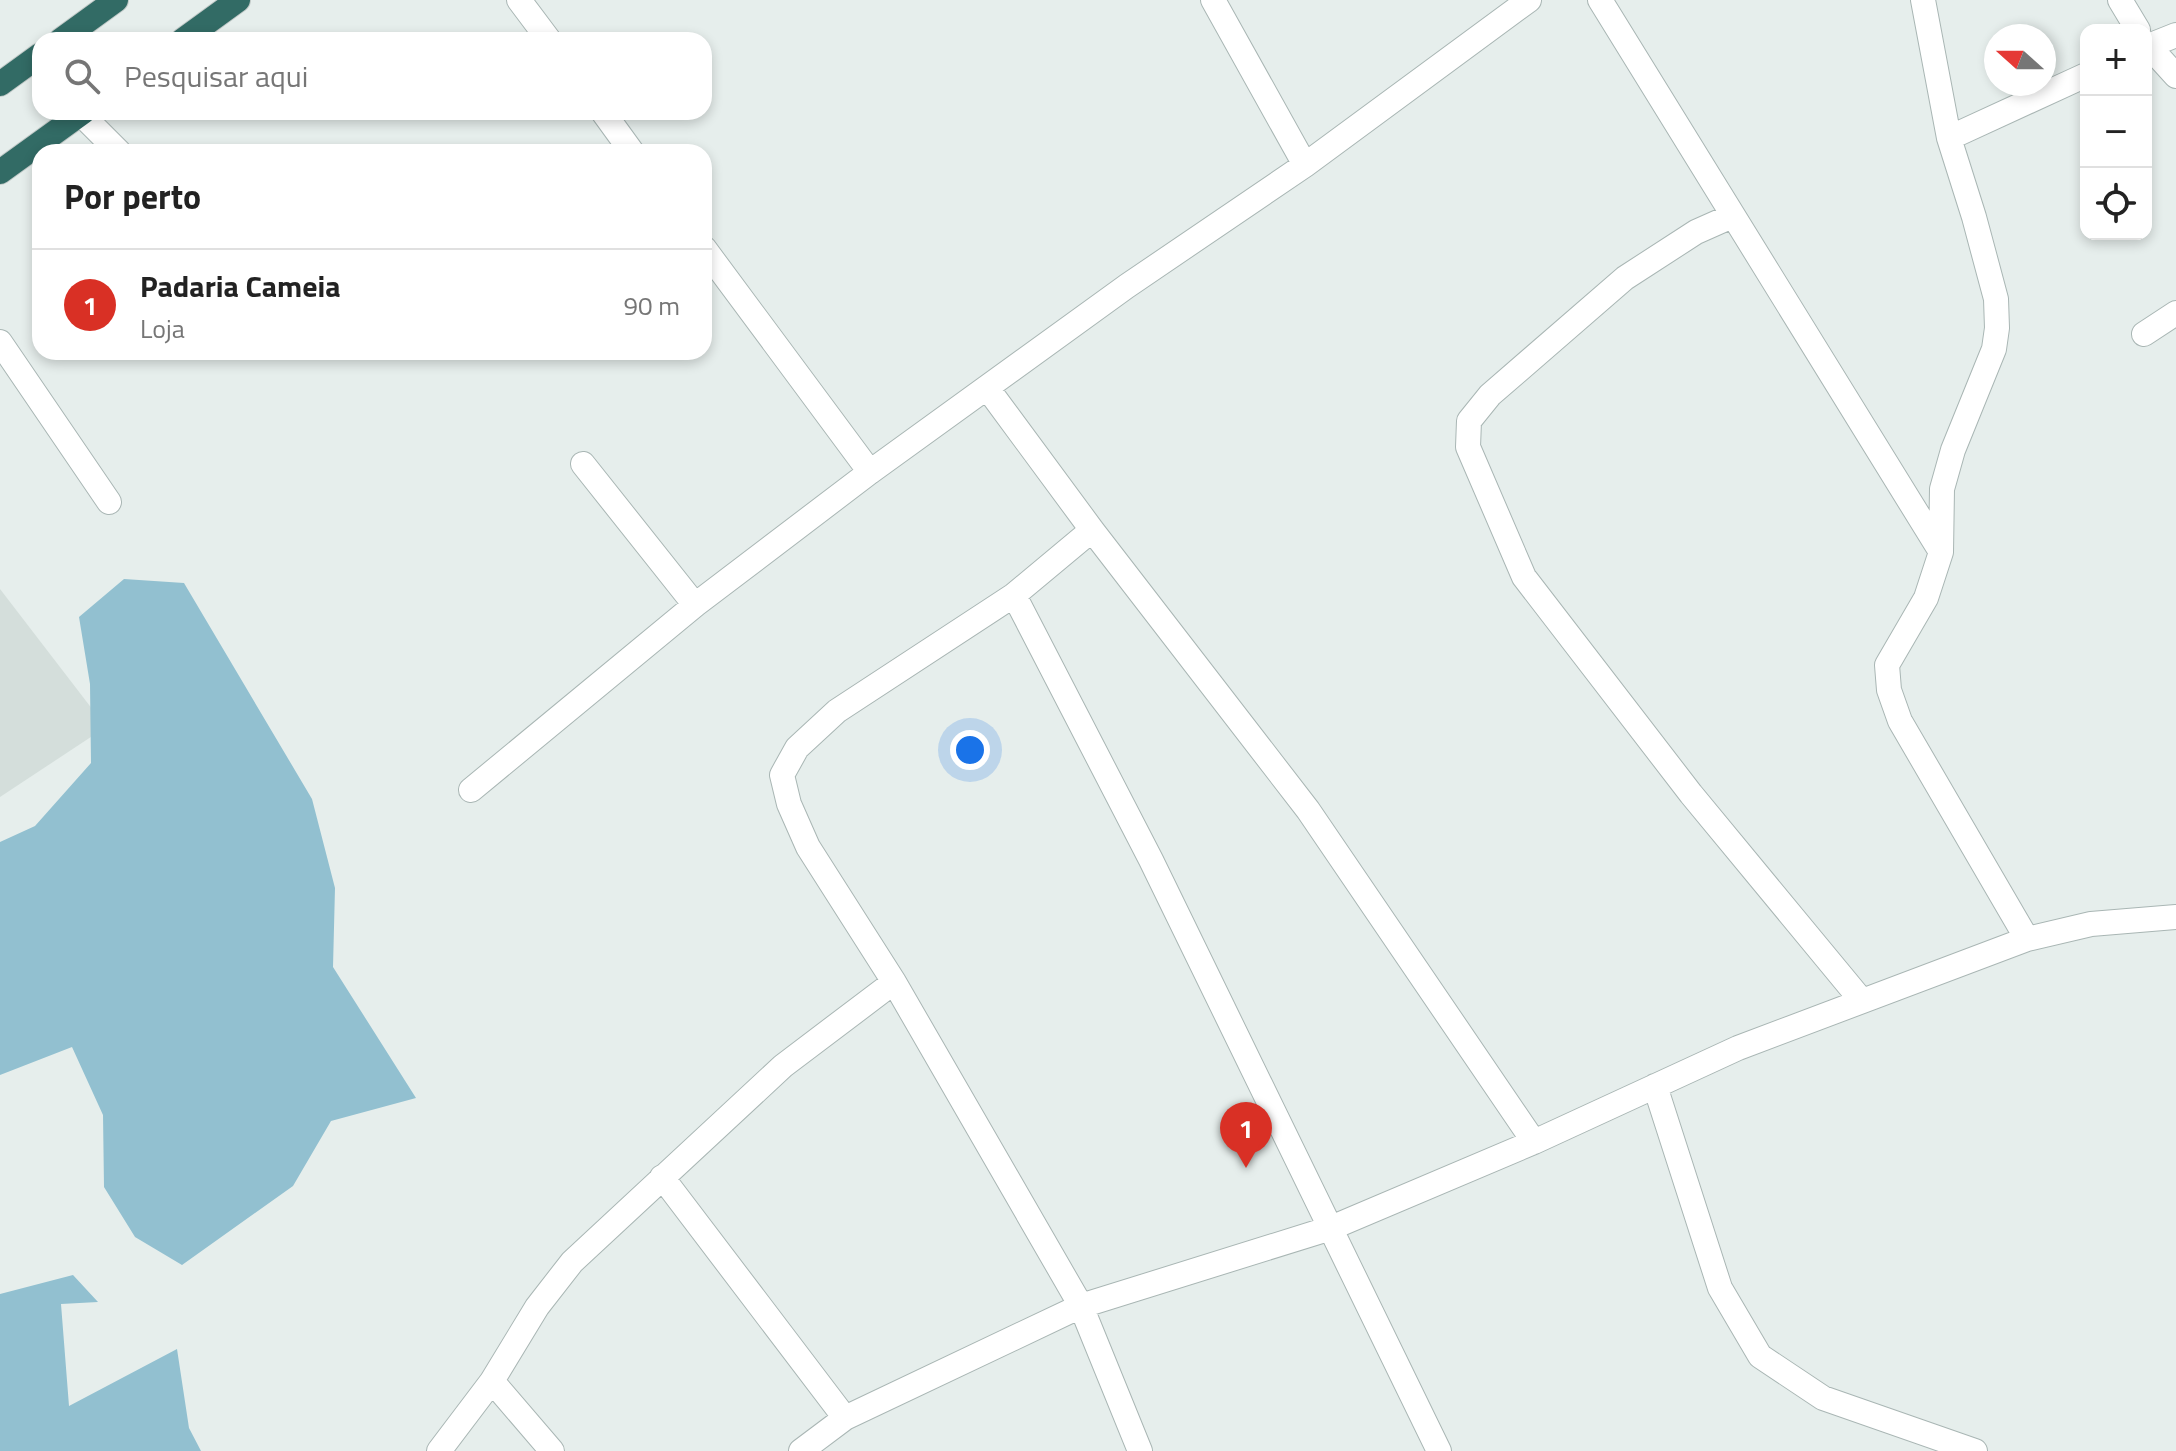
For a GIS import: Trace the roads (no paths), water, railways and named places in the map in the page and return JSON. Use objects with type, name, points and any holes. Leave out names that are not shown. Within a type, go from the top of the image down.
[{"type":"highway","points":[[72,32],[116,0]]},
{"type":"highway","points":[[194,32],[238,0]]},
{"type":"highway","points":[[0,84],[32,61]]},
{"type":"highway","points":[[39,144],[72,120]]},
{"type":"highway","points":[[0,172],[32,149]]},
{"type":"street","points":[[519,0],[543,32]]},
{"type":"street","points":[[1213,0],[1305,165]]},
{"type":"street","points":[[471,790],[695,605],[870,472],[1127,286],[1305,165],[1529,0]]},
{"type":"street","points":[[1600,0],[1941,552]]},
{"type":"street","points":[[1923,0],[1949,138],[1996,299],[1997,328],[1994,349],[1953,450],[1942,489],[1941,552],[1926,598],[1887,665],[1889,690],[1900,721],[2027,939]]},
{"type":"street","points":[[2120,0],[2134,24]]},
{"type":"street","points":[[2152,40],[2176,35]]},
{"type":"street","points":[[2152,50],[2176,76]]},
{"type":"street","points":[[1949,138],[2080,78]]},
{"type":"street","points":[[89,120],[111,144]]},
{"type":"street","points":[[609,120],[626,144]]},
{"type":"street","points":[[1732,216],[1696,232],[1625,278],[1490,395],[1469,421],[1468,447],[1524,577],[1691,794],[1862,1001]]},
{"type":"street","points":[[712,259],[870,472]]},
{"type":"street","points":[[2144,334],[2176,313]]},
{"type":"street","points":[[0,342],[109,502]]},
{"type":"street","points":[[988,389],[1092,530],[1308,810],[1534,1142]]},
{"type":"street","points":[[583,464],[695,605]]},
{"type":"street","points":[[1092,530],[1014,595],[837,711],[797,748],[782,775],[789,804],[808,847],[894,982],[1081,1306],[1140,1451]]},
{"type":"street","points":[[1014,595],[1151,860],[1439,1451]]},
{"type":"street","points":[[801,1451],[845,1418],[1081,1306],[1331,1228],[1534,1142],[1738,1048],[2027,939],[2091,924],[2176,917]]},
{"type":"street","points":[[439,1451],[492,1381],[537,1307],[572,1262],[783,1066],[894,982]]},
{"type":"street","points":[[1655,1086],[1720,1288],[1760,1356],[1823,1398],[1975,1451]]},
{"type":"street","points":[[662,1177],[845,1418]]},
{"type":"street","points":[[492,1381],[552,1451]]},
{"type":"water","points":[[124,579],[184,583],[312,799],[335,888],[333,967],[416,1098],[331,1121],[293,1186],[182,1265],[135,1237],[104,1187],[103,1115],[72,1047],[0,1075],[0,842],[35,826],[91,763],[90,684],[79,617]]},
{"type":"water","points":[[73,1275],[98,1302],[61,1304],[69,1406],[177,1349],[189,1428],[201,1451],[0,1451],[0,1294]]},
{"type":"place","name":"Padaria Cameia","points":[[1246,1168]]}]
